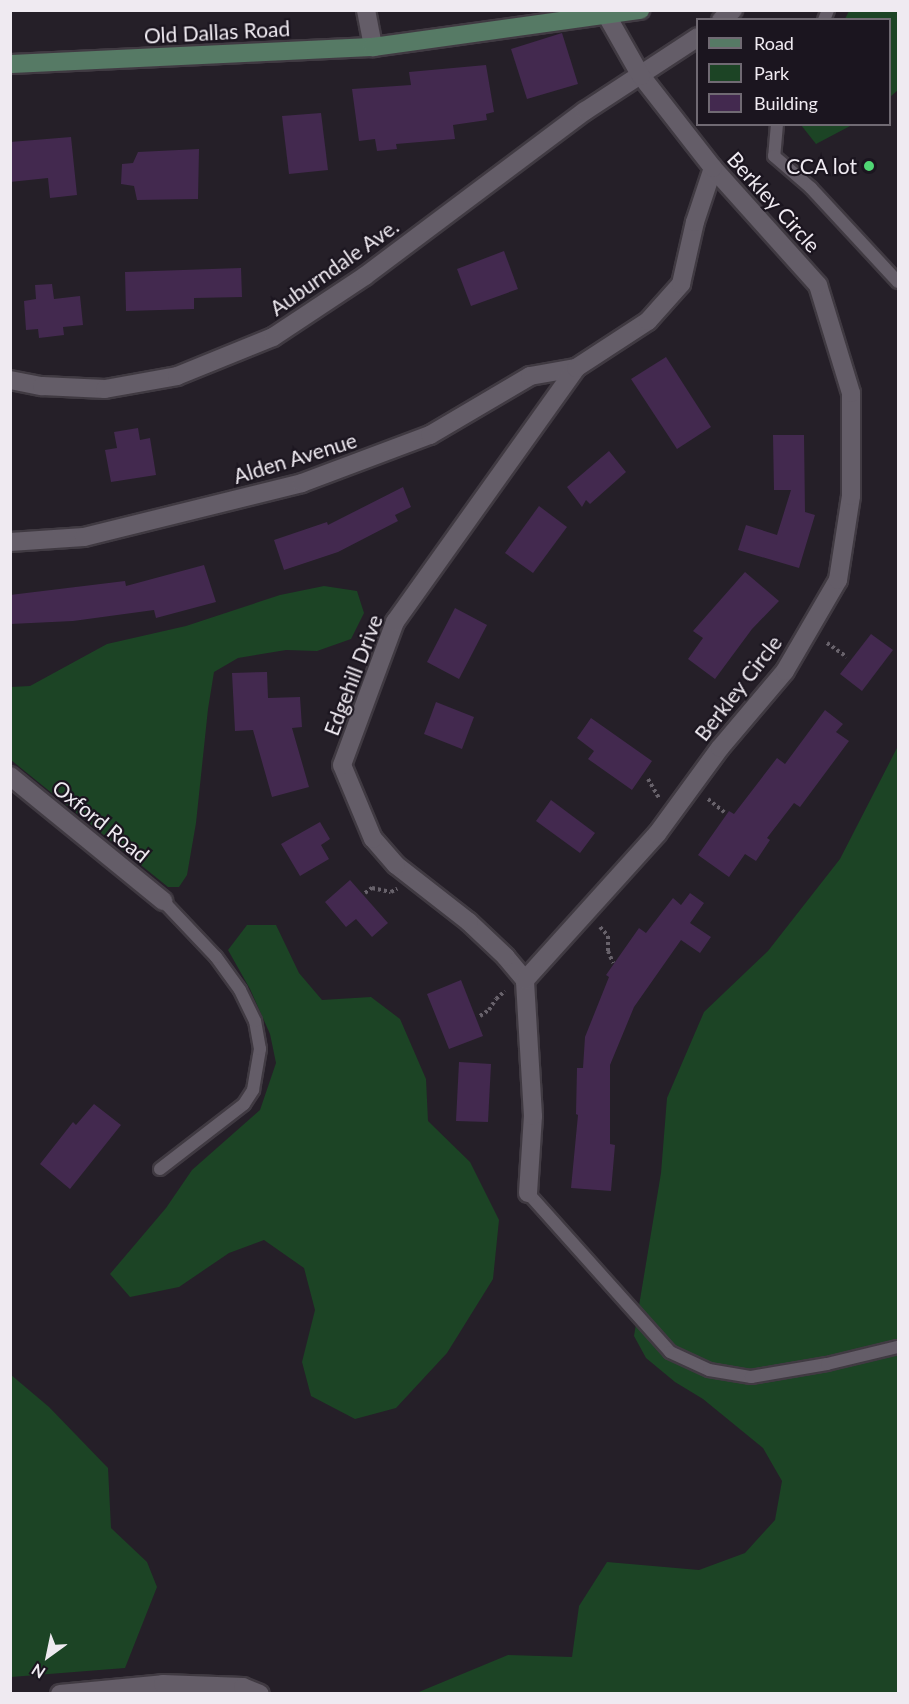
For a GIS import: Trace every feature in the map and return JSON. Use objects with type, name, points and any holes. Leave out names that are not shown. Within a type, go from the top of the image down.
[{"type":"street","points":[[366,10],[374,47]]},
{"type":"street","name":"Old Dallas Road","points":[[10,64],[374,47],[640,10]]},
{"type":"street","name":"Berkley Circle","points":[[519,984],[663,827],[720,748],[785,671],[838,580],[851,496],[851,393],[818,285],[713,168],[641,76],[607,16]]},
{"type":"street","name":"Auburndale Ave.","points":[[10,380],[42,386],[105,389],[177,376],[273,337],[365,276],[585,111],[696,38]]},
{"type":"street","points":[[576,368],[648,321],[681,284],[695,222],[713,168]]},
{"type":"street","name":"Alden Avenue","points":[[10,542],[84,537],[302,483],[430,435],[530,376],[576,368]]},
{"type":"street","name":"Edgehill Drive","points":[[519,984],[506,957],[469,922],[396,865],[373,839],[342,765],[395,622],[576,368]]},
{"type":"street","name":"Oxford Road","points":[[10,776],[163,901]]},
{"type":"street","points":[[519,984],[532,1116],[528,1193]]},
{"type":"street","points":[[60,1694],[163,1684],[243,1687],[260,1694]]},
{"type":"lane","points":[[777,126],[774,156],[812,188],[898,282]]},
{"type":"lane","points":[[160,1169],[244,1104],[253,1090],[260,1049],[255,1021],[240,990],[209,950],[163,901]]},
{"type":"lane","points":[[528,1193],[670,1352],[709,1370],[751,1377],[827,1364],[898,1347]]},
{"type":"path","points":[[827,643],[848,657]]},
{"type":"path","points":[[648,779],[655,794],[662,801]]},
{"type":"path","points":[[705,796],[724,812]]},
{"type":"path","points":[[365,892],[372,888],[391,892],[399,886]]},
{"type":"path","points":[[597,924],[608,936],[608,951],[613,963]]},
{"type":"path","points":[[480,1016],[489,1010],[500,994],[519,984]]},
{"type":"green space","points":[[849,11],[898,11],[898,90],[891,96],[891,18],[846,18]]},
{"type":"green space","points":[[802,126],[850,126],[816,144]]},
{"type":"green space","points":[[324,586],[357,591],[364,613],[351,639],[317,651],[286,650],[238,658],[214,672],[196,823],[187,875],[179,887],[168,887],[11,760],[11,687],[30,686],[107,644],[186,626],[280,595]]},
{"type":"green space","points":[[898,746],[898,1693],[414,1694],[508,1655],[572,1657],[579,1606],[607,1562],[699,1570],[745,1553],[775,1520],[782,1481],[763,1448],[703,1399],[675,1382],[646,1358],[634,1336],[661,1173],[667,1098],[704,1012],[768,951],[840,859]]},
{"type":"green space","points":[[247,925],[276,925],[299,973],[322,1000],[371,997],[400,1019],[426,1079],[428,1121],[470,1162],[499,1220],[493,1279],[447,1353],[396,1408],[355,1419],[311,1396],[302,1362],[315,1310],[304,1268],[264,1240],[229,1253],[179,1287],[130,1297],[110,1274],[166,1208],[192,1170],[260,1110],[276,1063],[270,1034],[250,989],[228,950]]},
{"type":"green space","points":[[10,1374],[49,1407],[108,1468],[111,1528],[147,1562],[157,1587],[125,1668],[11,1677]]},
{"type":"building","points":[[562,33],[578,84],[527,99],[511,49]]},
{"type":"building","points":[[486,65],[494,112],[486,114],[487,120],[453,125],[455,139],[396,144],[397,149],[377,151],[375,139],[359,141],[352,89],[411,85],[409,72]]},
{"type":"building","points":[[321,113],[328,170],[289,174],[282,116]]},
{"type":"building","points":[[71,137],[77,195],[50,198],[48,178],[10,182],[10,142]]},
{"type":"building","points":[[199,149],[198,199],[137,200],[134,186],[121,184],[122,164],[133,163],[138,152]]},
{"type":"building","points":[[504,251],[518,289],[471,306],[457,269]]},
{"type":"building","points":[[241,268],[242,297],[194,298],[194,309],[126,311],[125,272]]},
{"type":"building","points":[[52,284],[54,299],[80,296],[83,325],[63,327],[64,335],[39,338],[38,329],[26,330],[24,301],[36,299],[35,285]]},
{"type":"building","points":[[666,357],[711,427],[677,449],[631,379]]},
{"type":"building","points":[[138,428],[140,440],[150,438],[156,475],[111,482],[105,450],[117,448],[114,432]]},
{"type":"building","points":[[773,435],[804,435],[805,512],[815,515],[799,568],[738,550],[746,525],[777,535],[791,490],[774,490]]},
{"type":"building","points":[[609,451],[626,472],[590,504],[586,500],[582,507],[567,487]]},
{"type":"building","points":[[403,487],[411,507],[395,515],[398,521],[338,552],[284,570],[274,540],[327,522],[328,525]]},
{"type":"building","points":[[539,506],[567,527],[533,573],[505,553]]},
{"type":"building","points":[[204,565],[216,602],[156,618],[154,610],[73,621],[10,624],[10,595],[125,581],[126,586]]},
{"type":"building","points":[[745,572],[779,601],[752,629],[715,679],[688,659],[703,638],[693,631]]},
{"type":"building","points":[[455,608],[487,625],[459,679],[427,662]]},
{"type":"building","points":[[871,634],[893,650],[862,691],[840,674]]},
{"type":"building","points":[[267,672],[268,698],[300,697],[302,727],[292,728],[309,787],[272,797],[253,730],[235,731],[232,673]]},
{"type":"building","points":[[436,702],[474,717],[462,749],[424,734]]},
{"type":"building","points":[[825,710],[843,724],[836,732],[849,741],[800,807],[794,803],[767,838],[770,840],[756,861],[745,854],[729,877],[698,855],[729,811],[734,814],[777,758],[785,764]]},
{"type":"building","points":[[591,718],[652,761],[632,790],[588,759],[594,751],[577,738]]},
{"type":"building","points":[[551,800],[595,833],[580,853],[536,821]]},
{"type":"building","points":[[320,822],[330,839],[321,845],[329,859],[300,876],[281,844]]},
{"type":"building","points":[[350,880],[388,923],[372,937],[356,919],[346,927],[325,902]]},
{"type":"building","points":[[690,893],[704,903],[690,923],[711,937],[700,953],[681,940],[634,1007],[610,1065],[610,1144],[615,1145],[611,1191],[571,1188],[578,1115],[576,1114],[577,1068],[583,1068],[585,1037],[609,977],[606,975],[639,928],[646,933],[673,898],[681,905]]},
{"type":"building","points":[[461,980],[483,1036],[449,1049],[427,994]]},
{"type":"building","points":[[459,1062],[491,1064],[488,1122],[456,1121]]},
{"type":"building","points":[[94,1104],[121,1125],[70,1189],[40,1164],[73,1122],[76,1125]]},
{"type":"place","name":"CCA lot","points":[[869,166]]}]
